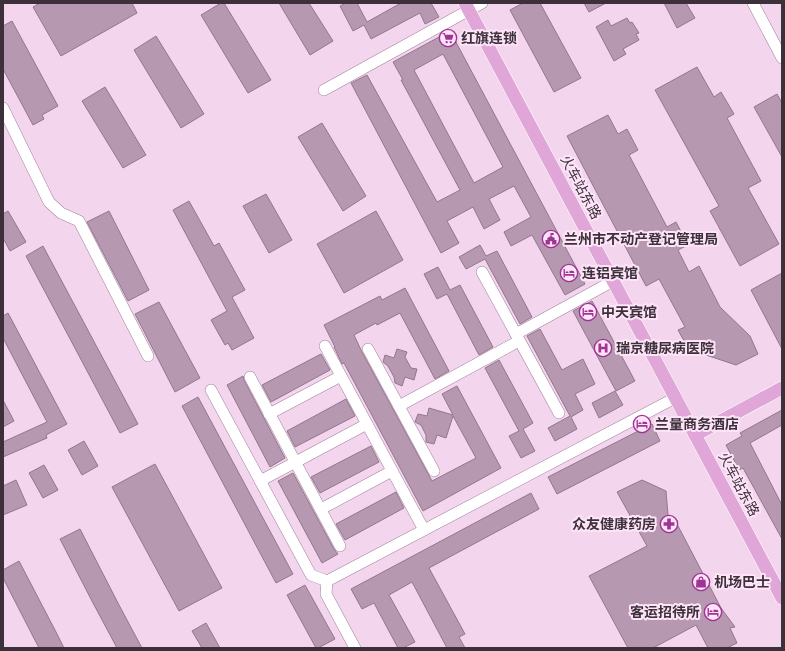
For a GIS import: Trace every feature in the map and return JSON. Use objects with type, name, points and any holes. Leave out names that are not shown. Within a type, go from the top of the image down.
[{"type":"main road","name":"火车站东路","points":[[466,7],[782,598]]},
{"type":"main road","points":[[695,436],[782,388]]},
{"type":"street","points":[[324,90],[466,7],[482,3]]},
{"type":"street","points":[[753,3],[782,58]]},
{"type":"street","points":[[3,108],[49,202],[61,213],[79,221],[148,356]]},
{"type":"street","points":[[482,272],[559,413]]},
{"type":"street","points":[[399,406],[613,281]]},
{"type":"street","points":[[325,346],[424,530]]},
{"type":"street","points":[[368,349],[434,471]]},
{"type":"street","points":[[269,414],[341,376]]},
{"type":"street","points":[[250,377],[340,546]]},
{"type":"street","points":[[211,390],[311,575],[327,581],[675,398]]},
{"type":"street","points":[[260,481],[367,424]]},
{"type":"street","points":[[321,509],[392,471]]},
{"type":"street","points":[[327,581],[326,594],[355,648]]},
{"type":"building","points":[[40,3],[132,3],[137,13],[61,56],[33,7]]},
{"type":"building","points":[[221,3],[224,3],[271,80],[248,93],[201,15]]},
{"type":"building","points":[[279,3],[309,3],[333,41],[310,55]]},
{"type":"building","points":[[346,3],[357,3],[367,22],[401,3],[431,3],[439,17],[425,24],[420,13],[371,39],[364,25],[353,31],[340,6]]},
{"type":"building","points":[[523,3],[540,3],[581,78],[554,92],[510,10]]},
{"type":"building","points":[[584,3],[606,3],[589,12]]},
{"type":"building","points":[[664,3],[686,3],[695,18],[677,28]]},
{"type":"building","points":[[627,18],[630,23],[632,22],[639,33],[636,34],[639,40],[623,49],[626,54],[614,61],[596,27],[608,20],[611,26]]},
{"type":"building","points":[[12,21],[58,106],[42,115],[44,119],[33,125],[3,69],[3,26]]},
{"type":"building","points":[[450,31],[585,284],[565,295],[532,235],[511,246],[504,232],[531,217],[514,186],[489,199],[500,220],[484,229],[473,207],[447,221],[459,243],[441,253],[351,83],[367,75],[437,202],[460,190],[401,80],[403,80],[393,62]],"holes":[[[443,54],[503,167],[474,183],[414,70]]]},
{"type":"building","points":[[156,36],[204,114],[181,128],[134,50]]},
{"type":"building","points":[[697,67],[714,97],[721,92],[734,114],[727,118],[761,181],[748,188],[779,244],[740,266],[710,211],[719,206],[655,90]]},
{"type":"building","points":[[105,87],[146,155],[123,168],[82,101]]},
{"type":"building","points":[[777,94],[782,103],[782,157],[754,107]]},
{"type":"building","points":[[608,115],[618,134],[627,129],[638,150],[629,155],[667,227],[676,222],[688,245],[678,250],[689,272],[699,266],[720,307],[750,336],[758,354],[736,365],[706,355],[700,344],[689,350],[678,330],[685,327],[659,279],[646,286],[567,136]]},
{"type":"building","points":[[322,123],[366,196],[343,211],[298,137]]},
{"type":"building","points":[[266,194],[292,240],[269,253],[243,206]]},
{"type":"building","points":[[189,201],[214,246],[219,243],[245,290],[232,297],[254,338],[232,350],[228,343],[225,345],[211,320],[227,311],[173,210]]},
{"type":"building","points":[[8,211],[26,242],[10,251],[3,238],[3,214]]},
{"type":"building","points":[[109,211],[149,290],[128,301],[87,222]]},
{"type":"building","points":[[376,211],[403,260],[344,293],[317,244]]},
{"type":"building","points":[[480,245],[486,256],[497,251],[532,317],[520,324],[485,259],[466,269],[459,257]]},
{"type":"building","points":[[43,246],[138,424],[120,433],[26,256]]},
{"type":"building","points":[[438,267],[450,290],[460,285],[493,347],[479,355],[447,294],[437,299],[424,274]]},
{"type":"building","points":[[782,273],[782,349],[751,290]]},
{"type":"building","points":[[405,288],[449,371],[435,379],[400,313],[377,325],[376,323],[354,335],[362,352],[432,481],[476,458],[453,416],[446,438],[437,435],[434,444],[426,442],[426,435],[421,425],[415,422],[418,414],[427,416],[429,408],[453,415],[442,394],[457,386],[501,468],[423,511],[344,363],[342,364],[324,325],[380,296],[382,300]]},
{"type":"building","points":[[592,301],[635,381],[616,391],[573,311]]},
{"type":"building","points":[[159,302],[200,378],[175,392],[135,314]]},
{"type":"building","points":[[8,313],[67,424],[46,435],[47,438],[3,457],[3,442],[47,422],[3,338],[3,316]]},
{"type":"building","points":[[540,329],[562,370],[583,359],[595,384],[575,394],[583,410],[571,417],[577,429],[555,441],[548,428],[570,416],[527,336]]},
{"type":"building","points":[[397,349],[407,352],[405,357],[411,368],[417,369],[414,380],[405,377],[402,386],[395,383],[394,377],[388,366],[383,362],[385,355],[394,358]]},
{"type":"building","points":[[321,354],[330,370],[271,402],[262,385]]},
{"type":"building","points":[[499,360],[533,423],[523,429],[535,451],[521,458],[509,436],[519,431],[485,368]]},
{"type":"building","points":[[243,376],[285,458],[270,467],[227,385]]},
{"type":"building","points":[[615,391],[623,405],[599,418],[592,403]]},
{"type":"building","points":[[198,397],[293,574],[276,583],[182,406]]},
{"type":"building","points":[[346,399],[355,416],[295,447],[287,431]]},
{"type":"building","points":[[3,400],[14,421],[3,427]]},
{"type":"building","points":[[782,410],[782,425],[750,443],[782,505],[782,539],[743,468],[739,470],[726,445],[742,436],[740,433]]},
{"type":"building","points":[[652,424],[660,441],[557,494],[548,477]]},
{"type":"building","points":[[84,441],[98,466],[82,475],[68,450]]},
{"type":"building","points":[[371,446],[379,462],[320,493],[311,477]]},
{"type":"building","points":[[155,464],[222,588],[179,611],[112,487]]},
{"type":"building","points":[[44,465],[58,490],[43,498],[29,473]]},
{"type":"building","points":[[293,473],[338,554],[322,563],[278,481]]},
{"type":"building","points":[[16,480],[27,505],[3,515],[3,486]]},
{"type":"building","points":[[642,480],[666,491],[668,515],[674,526],[677,524],[721,608],[735,627],[730,628],[737,643],[727,648],[708,648],[696,625],[653,648],[628,648],[589,576],[647,546],[617,492]]},
{"type":"building","points":[[396,492],[404,508],[345,540],[336,524]]},
{"type":"building","points":[[531,493],[539,509],[429,568],[465,634],[459,637],[465,648],[447,648],[412,582],[389,595],[415,642],[403,648],[398,648],[374,603],[362,609],[351,589]]},
{"type":"building","points":[[80,529],[142,648],[117,648],[93,603],[60,539]]},
{"type":"building","points":[[19,561],[64,648],[39,648],[3,578],[3,570]]},
{"type":"building","points":[[305,585],[335,639],[318,648],[316,648],[287,595]]},
{"type":"building","points":[[206,623],[220,648],[202,648],[192,631]]},
{"type":"place","name":"红旗连锁","points":[[448,38]]},
{"type":"place","name":"兰州市不动产登记管理局","points":[[551,239]]},
{"type":"place","name":"连铝宾馆","points":[[569,273]]},
{"type":"place","name":"中天宾馆","points":[[588,312]]},
{"type":"place","name":"瑞京糖尿病医院","points":[[603,348]]},
{"type":"place","name":"兰量商务酒店","points":[[642,424]]},
{"type":"place","name":"众友健康药房","points":[[669,524]]},
{"type":"place","name":"机场巴士","points":[[701,582]]},
{"type":"place","name":"客运招待所","points":[[713,612]]}]
